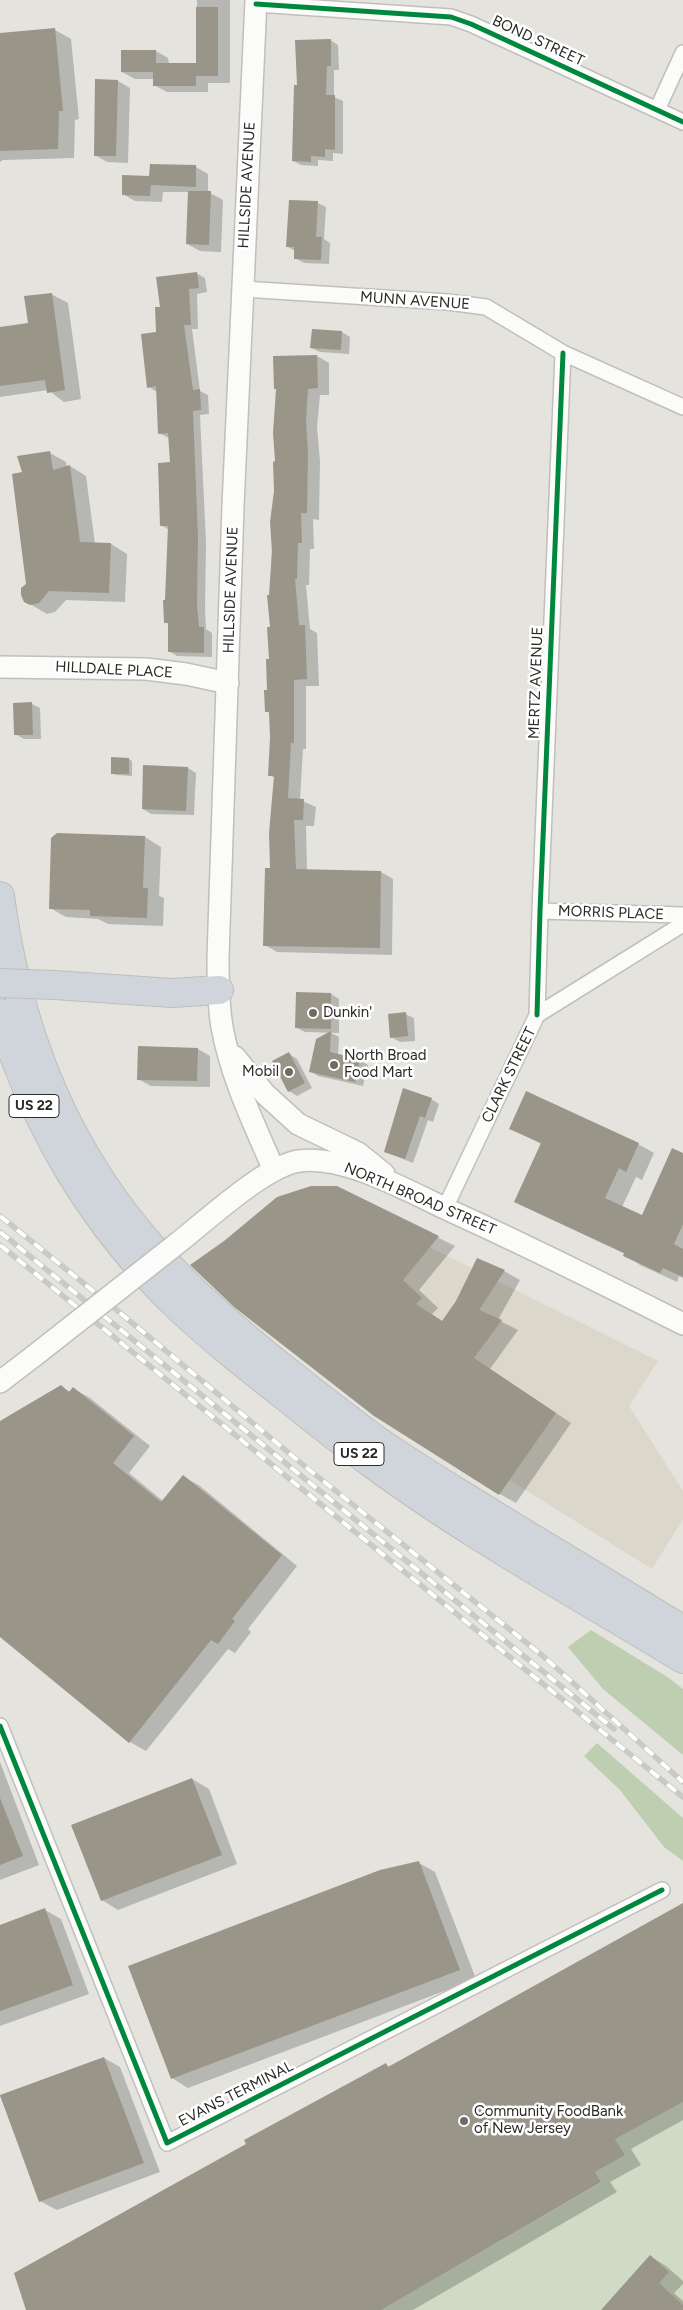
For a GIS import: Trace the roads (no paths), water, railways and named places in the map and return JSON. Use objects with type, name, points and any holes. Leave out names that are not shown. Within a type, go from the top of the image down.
[{"type":"highway","name":"US 22","points":[[0,896],[16,985],[27,1026],[49,1084],[92,1167],[128,1219],[162,1259],[218,1314],[372,1437],[683,1630]]},
{"type":"highway","points":[[0,983],[172,993],[219,990]]},
{"type":"highway","name":"US 22","points":[[0,1013],[12,1050],[35,1107],[67,1168],[112,1233],[143,1270],[178,1306],[224,1348],[372,1464],[478,1535],[683,1659]]},
{"type":"main road","name":"HILLSIDE AVENUE","points":[[256,2],[243,289],[218,958],[219,990],[226,1044],[238,1082],[274,1170]]},
{"type":"main road","name":"HILLDALE PLACE","points":[[0,667],[48,666],[161,670],[228,683]]},
{"type":"main road","points":[[226,1044],[260,1089],[298,1124],[358,1153],[399,1187]]},
{"type":"main road","name":"NORTH BROAD STREET","points":[[0,1382],[274,1170],[300,1161],[327,1162],[360,1171],[399,1187],[598,1281],[683,1324]]},
{"type":"street","name":"BOND STREET","points":[[256,2],[451,17],[683,122]]},
{"type":"street","points":[[657,110],[683,53]]},
{"type":"street","name":"MUNN AVENUE","points":[[243,289],[448,302],[486,307],[563,353],[683,407]]},
{"type":"street","name":"MERTZ AVENUE","points":[[537,1015],[563,353]]},
{"type":"street","name":"MORRIS PLACE","points":[[540,911],[683,915]]},
{"type":"street","name":"CLARK STREET","points":[[445,1208],[537,1015],[683,924]]},
{"type":"street","name":"EVANS TERMINAL","points":[[0,1726],[167,2143],[662,1890]]},
{"type":"railway","points":[[0,1216],[307,1468],[543,1656],[683,1782]]},
{"type":"railway","points":[[0,1232],[614,1729]]},
{"type":"railway","points":[[0,1245],[683,1797]]},
{"type":"place","name":"Dunkin'","points":[[313,1013]]},
{"type":"place","name":"North Broad Food Mart","points":[[334,1065]]},
{"type":"place","name":"Mobil","points":[[289,1072]]},
{"type":"place","name":"Community FoodBank of New Jersey","points":[[464,2121]]}]
